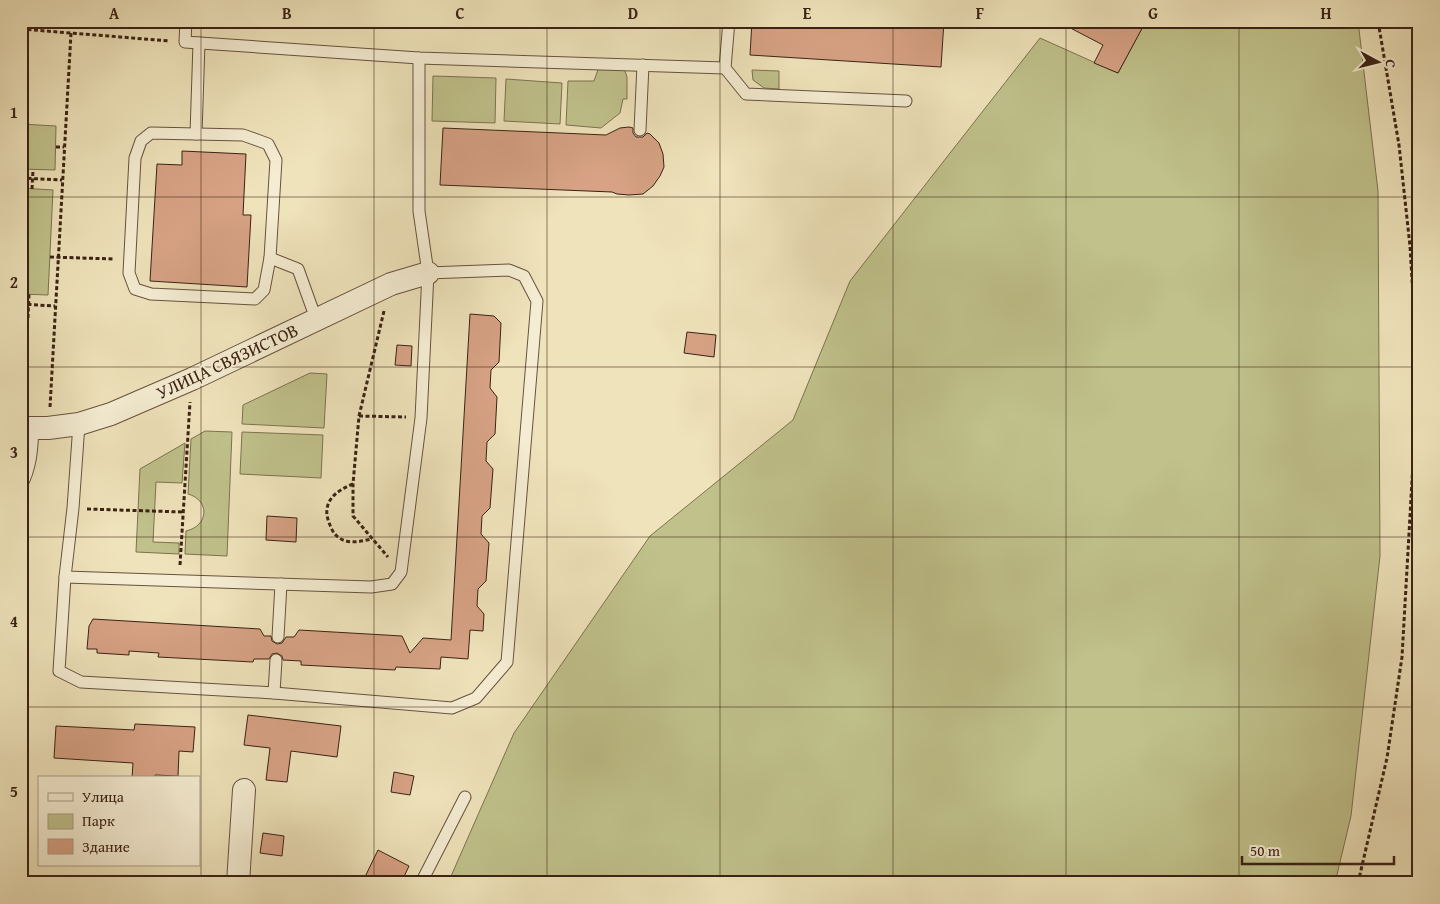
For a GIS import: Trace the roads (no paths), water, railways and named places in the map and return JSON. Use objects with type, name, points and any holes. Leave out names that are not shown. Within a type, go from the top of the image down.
[{"type":"street","name":"УЛИЦА СВЯЗИСТОВ","points":[[34,429],[79,424],[111,414],[192,379],[316,318],[391,284],[428,273]]},
{"type":"street","points":[[238,883],[244,790]]},
{"type":"lane","points":[[186,21],[185,42],[419,58],[725,68]]},
{"type":"lane","points":[[729,21],[725,68],[746,94],[906,101]]},
{"type":"lane","points":[[196,134],[199,43]]},
{"type":"lane","points":[[65,577],[372,588],[392,584],[401,572],[421,418],[428,273],[419,211],[419,58]]},
{"type":"lane","points":[[640,130],[643,65]]},
{"type":"lane","points":[[151,133],[196,134],[243,135],[268,144],[276,160],[270,258],[264,290],[255,299],[151,294],[135,289],[129,273],[135,158],[141,142],[151,133]]},
{"type":"lane","points":[[270,258],[298,269],[316,318]]},
{"type":"lane","points":[[79,424],[73,508],[65,577],[59,671],[81,682],[274,693],[452,708],[476,698],[507,662],[537,302],[524,276],[509,270],[428,273]]},
{"type":"lane","points":[[21,486],[32,457],[34,429]]},
{"type":"lane","points":[[278,636],[281,584]]},
{"type":"lane","points":[[274,693],[276,660]]},
{"type":"lane","points":[[421,883],[466,797]]}]
